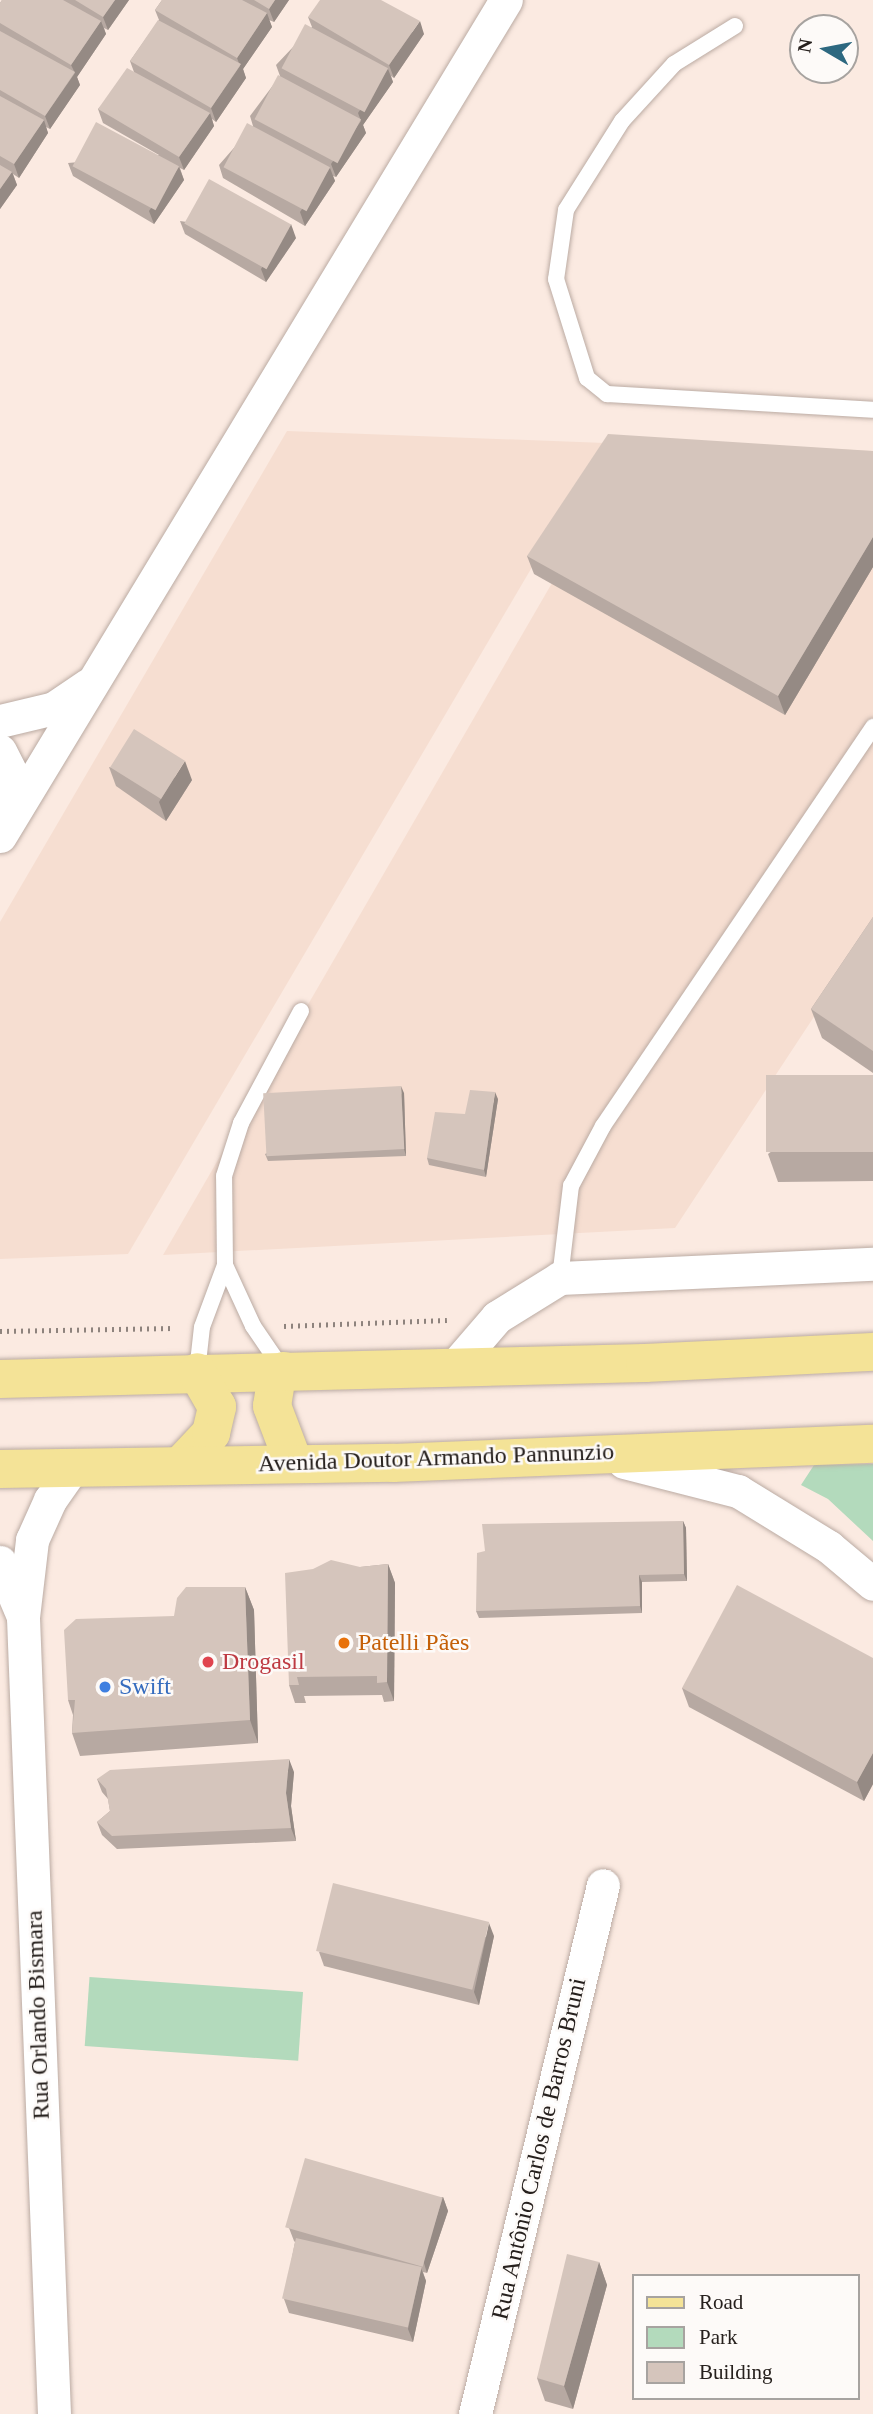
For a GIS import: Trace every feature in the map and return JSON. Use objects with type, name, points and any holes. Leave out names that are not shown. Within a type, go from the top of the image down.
[{"type":"main road","points":[[0,1379],[197,1372],[453,1368],[873,1352]]},
{"type":"main road","points":[[284,1371],[275,1381],[272,1406],[294,1464]]},
{"type":"main road","points":[[181,1465],[211,1433],[217,1407],[197,1372]]},
{"type":"main road","name":"Avenida Doutor Armando Pannunzio","points":[[0,1469],[70,1471],[181,1465],[294,1464],[873,1444]]},
{"type":"street","points":[[1,834],[506,0]]},
{"type":"street","points":[[0,721],[54,708],[96,679]]},
{"type":"street","points":[[0,751],[14,779],[1,834]]},
{"type":"street","points":[[453,1368],[497,1317],[560,1278],[873,1264]]},
{"type":"street","points":[[584,1454],[738,1491],[829,1547],[873,1584]]},
{"type":"street","name":"Rua Orlando Bismara","points":[[54,2414],[23,1616],[32,1540],[50,1500],[70,1471]]},
{"type":"street","name":"Rua Orlando Bismara","points":[[0,1562],[23,1616]]},
{"type":"street","name":"Rua Antônio Carlos de Barros Bruni","points":[[475,2414],[603,1885]]},
{"type":"lane","points":[[735,26],[674,64],[639,102],[622,121],[566,210],[556,279],[587,378],[607,394],[873,410]]},
{"type":"lane","points":[[560,1278],[571,1186],[603,1126],[873,727]]},
{"type":"lane","points":[[197,1372],[202,1327],[225,1265],[224,1176],[241,1123],[301,1011]]},
{"type":"lane","points":[[225,1265],[253,1326],[284,1371]]},
{"type":"path","points":[[253,1326],[497,1317]]},
{"type":"path","points":[[0,1331],[202,1327]]},
{"type":"shaded area","points":[[287,431],[605,443],[128,1254],[0,1259],[0,922]]},
{"type":"shaded area","points":[[636,438],[873,451],[873,927],[675,1228],[163,1255]]},
{"type":"green space","points":[[873,1464],[873,1541],[828,1499],[801,1485],[814,1465]]},
{"type":"green space","points":[[90,1977],[303,1992],[298,2061],[85,2046]]},
{"type":"building","points":[[2,0],[63,0],[101,21],[71,65],[0,23]]},
{"type":"building","points":[[75,0],[115,0],[103,17]]},
{"type":"building","points":[[162,0],[242,0],[267,13],[237,58],[155,10]]},
{"type":"building","points":[[254,0],[275,0],[269,9]]},
{"type":"building","points":[[320,0],[381,0],[420,21],[389,65],[308,17]]},
{"type":"building","points":[[158,20],[241,64],[211,108],[130,61]]},
{"type":"building","points":[[305,24],[388,68],[365,112],[282,68]]},
{"type":"building","points":[[0,31],[75,72],[45,116],[0,90]]},
{"type":"building","points":[[127,68],[210,113],[179,157],[98,109]]},
{"type":"building","points":[[278,75],[361,119],[338,163],[255,119]]},
{"type":"building","points":[[0,96],[44,120],[14,164],[0,156]]},
{"type":"building","points":[[96,122],[179,166],[156,210],[73,166]]},
{"type":"building","points":[[247,123],[330,167],[307,211],[224,167]]},
{"type":"building","points":[[0,165],[12,172],[0,189]]},
{"type":"building","points":[[209,179],[291,225],[266,269],[184,224]]},
{"type":"building","points":[[608,434],[873,451],[873,537],[778,696],[527,556]]},
{"type":"building","points":[[134,729],[185,761],[161,799],[110,767]]},
{"type":"building","points":[[873,917],[873,1051],[811,1009]]},
{"type":"building","points":[[766,1075],[873,1075],[873,1152],[766,1152]]},
{"type":"building","points":[[401,1086],[404,1149],[266,1156],[263,1093]]},
{"type":"building","points":[[470,1090],[495,1092],[484,1170],[427,1158],[435,1112],[465,1114]]},
{"type":"building","points":[[683,1521],[684,1574],[639,1575],[640,1606],[476,1611],[477,1553],[485,1551],[482,1524]]},
{"type":"building","name":"Patelli Pães","points":[[331,1560],[360,1567],[388,1564],[387,1682],[377,1683],[377,1676],[297,1677],[299,1685],[289,1685],[285,1573],[313,1569]]},
{"type":"building","points":[[737,1585],[873,1658],[873,1753],[857,1782],[682,1688]]},
{"type":"building","points":[[186,1587],[245,1587],[250,1720],[72,1733],[75,1700],[68,1700],[64,1630],[76,1619],[174,1616],[177,1598]]},
{"type":"building","points":[[289,1759],[286,1793],[291,1828],[112,1836],[97,1822],[110,1811],[106,1789],[97,1779],[110,1770]]},
{"type":"building","points":[[333,1883],[489,1922],[472,1990],[316,1951]]},
{"type":"building","points":[[305,2158],[442,2197],[423,2267],[285,2227]]},
{"type":"building","points":[[296,2238],[422,2267],[408,2327],[282,2298]]},
{"type":"building","points":[[567,2254],[599,2262],[564,2386],[537,2378]]},
{"type":"place","name":"Patelli Pães","points":[[344,1643]]},
{"type":"place","name":"Drogasil","points":[[208,1662]]},
{"type":"place","name":"Swift","points":[[105,1687]]}]
